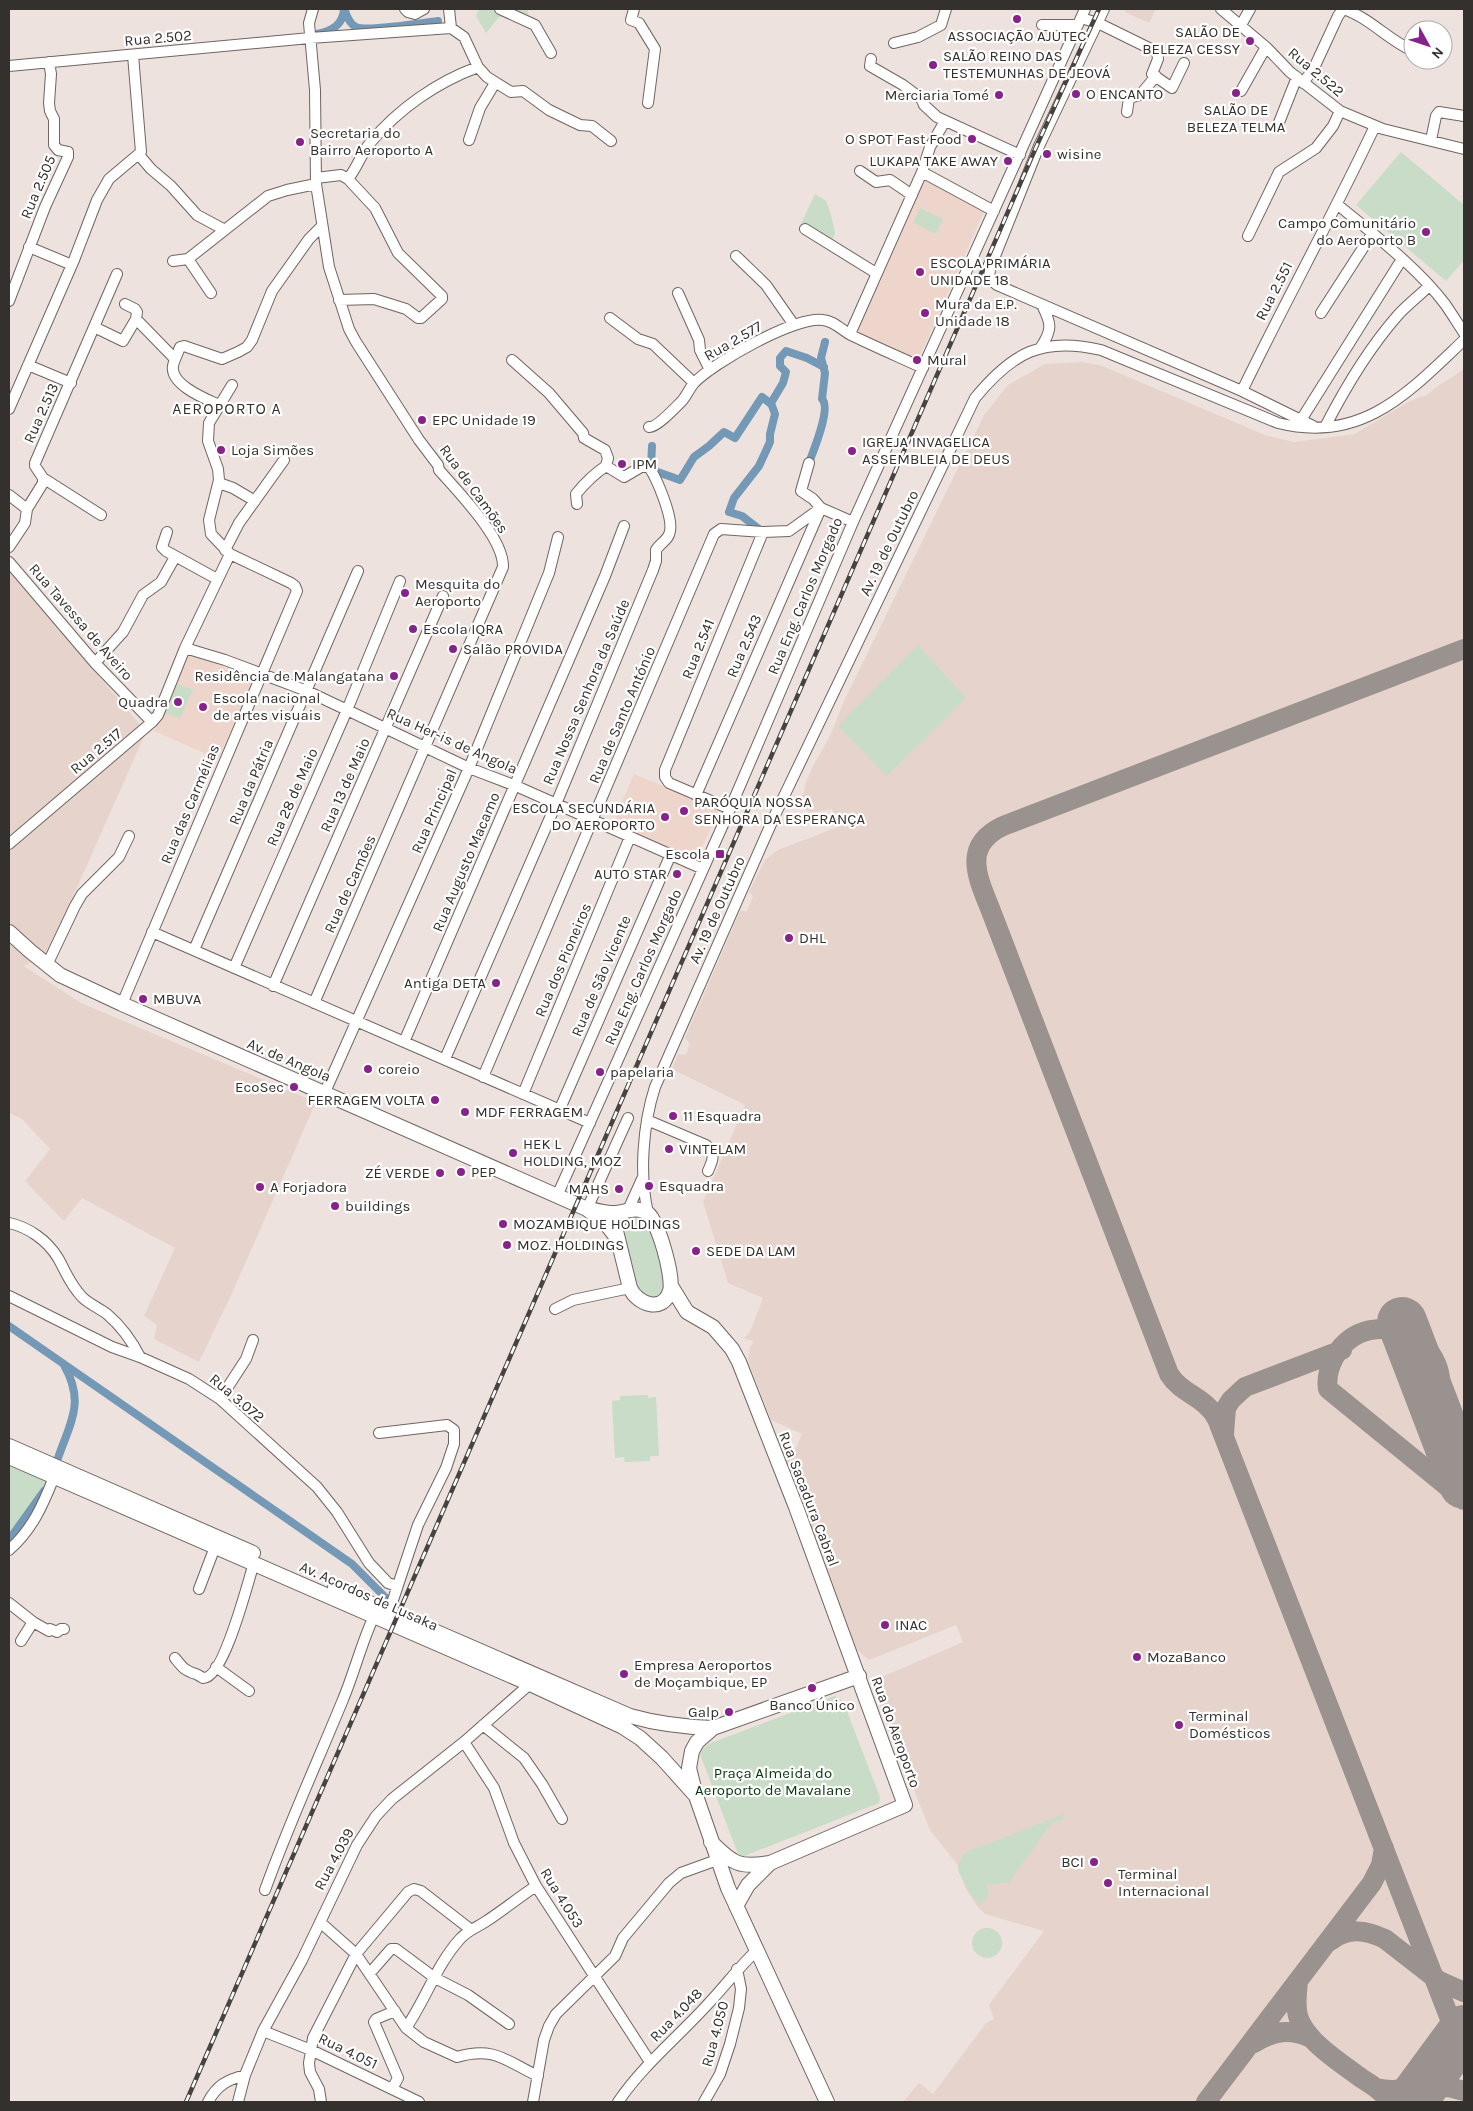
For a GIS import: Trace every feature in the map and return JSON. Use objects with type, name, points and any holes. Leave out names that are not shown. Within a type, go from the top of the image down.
[{"type":"main road","name":"Av. de Angola","points":[[9,932],[29,951],[60,975],[587,1209]]},
{"type":"main road","points":[[587,1209],[613,1213],[638,1208],[648,1213]]},
{"type":"main road","points":[[587,1209],[607,1225],[617,1238]]},
{"type":"main road","points":[[626,1211],[617,1224],[617,1238],[633,1296],[640,1302],[648,1305],[655,1304],[666,1298],[671,1286]]},
{"type":"main road","name":"Rua Sacadura Cabral","points":[[648,1213],[653,1218],[663,1248],[671,1286],[679,1300],[688,1312],[713,1327],[722,1336],[739,1362],[859,1676]]},
{"type":"main road","points":[[655,1304],[681,1313],[703,1328],[722,1336]]},
{"type":"main road","name":"Av. Acordos de Lusaka","points":[[9,1446],[630,1716],[679,1727],[713,1728]]},
{"type":"main road","name":"Av. Acordos de Lusaka","points":[[9,1457],[530,1684],[622,1727],[640,1738],[662,1758],[696,1796]]},
{"type":"main road","name":"Rua do Aeroporto","points":[[711,1842],[728,1859],[739,1864],[770,1863],[905,1805],[859,1676],[713,1728],[697,1742],[692,1751],[689,1768],[696,1796],[711,1842],[717,1860],[736,1906],[827,2102]]},
{"type":"main road","points":[[736,1906],[748,1885],[770,1863]]},
{"type":"street","name":"Rua de Camões","points":[[313,9],[309,23],[315,90],[316,181],[329,267],[349,329],[419,440],[438,465],[439,470],[482,520],[504,558],[503,567],[314,1003]]},
{"type":"street","points":[[405,9],[415,14],[424,9]]},
{"type":"street","points":[[449,9],[451,28],[464,37],[478,67],[495,83],[511,92],[522,90],[549,110],[580,125],[592,126],[611,141]]},
{"type":"street","points":[[500,9],[535,25],[551,53]]},
{"type":"street","points":[[634,9],[631,20],[639,23],[655,49],[648,103]]},
{"type":"street","points":[[894,43],[918,37],[941,26],[946,9]]},
{"type":"street","points":[[1104,9],[1039,146],[988,274],[990,280],[997,285],[1242,391],[1321,428],[1384,333],[1399,314],[1429,286]]},
{"type":"street","name":"Rua 2.522","points":[[1221,9],[1266,46],[1300,80],[1340,111],[1375,126],[1464,149]]},
{"type":"street","points":[[1241,26],[1250,9]]},
{"type":"street","points":[[1278,126],[1300,80],[1314,68],[1334,23],[1343,9],[1357,15],[1403,46]]},
{"type":"street","points":[[1042,25],[1081,17],[1098,23],[1157,52],[1158,59],[1152,72],[1172,88],[1184,63]]},
{"type":"street","name":"Rua Eng. Carlos Morgado","points":[[563,1199],[590,1123],[730,809],[853,522],[1081,17]]},
{"type":"street","name":"Rua 2.502","points":[[9,66],[310,38],[451,28]]},
{"type":"street","points":[[1241,91],[1266,46]]},
{"type":"street","points":[[9,409],[105,184],[139,155],[142,149],[133,55]]},
{"type":"street","points":[[871,58],[870,64],[874,69],[922,100],[928,110],[945,121],[1020,155]]},
{"type":"street","name":"Rua 2.505","points":[[9,301],[45,207],[68,157],[68,152],[58,150],[54,145],[54,119],[49,103],[51,74],[49,62]]},
{"type":"street","points":[[348,179],[368,145],[411,104],[440,85],[478,67]]},
{"type":"street","points":[[1127,112],[1130,98],[1140,94],[1156,76]]},
{"type":"street","points":[[469,140],[480,108],[495,83]]},
{"type":"street","points":[[1248,236],[1279,172],[1316,148],[1333,126],[1340,111]]},
{"type":"street","points":[[1431,140],[1436,116],[1439,112],[1464,116]]},
{"type":"street","points":[[850,334],[922,172],[930,147],[945,121]]},
{"type":"street","name":"Rua 2.551","points":[[1242,391],[1287,298],[1338,205],[1375,126]]},
{"type":"street","points":[[139,155],[151,169],[171,186],[197,216],[225,230]]},
{"type":"street","points":[[860,170],[876,182],[890,180],[912,195]]},
{"type":"street","points":[[922,172],[994,211]]},
{"type":"street","points":[[173,261],[188,259],[268,196],[341,175],[348,179],[375,208],[398,253],[442,296],[442,299],[421,318],[418,318],[406,309],[374,299],[339,300]]},
{"type":"street","points":[[1338,205],[1402,259],[1429,286],[1464,333]]},
{"type":"street","points":[[218,405],[185,387],[173,371],[175,359],[182,346],[222,359],[247,346],[252,340],[272,291],[309,239],[322,226]]},
{"type":"street","points":[[805,229],[876,273]]},
{"type":"street","points":[[1321,313],[1372,234]]},
{"type":"street","points":[[29,247],[72,265]]},
{"type":"street","points":[[736,256],[766,285],[784,308],[794,326]]},
{"type":"street","points":[[188,259],[211,293]]},
{"type":"street","points":[[1302,420],[1402,259]]},
{"type":"street","name":"Rua 2.513","points":[[43,478],[35,463],[117,274]]},
{"type":"street","points":[[678,293],[699,340],[700,350],[710,370]]},
{"type":"street","points":[[94,327],[123,341],[136,320],[137,311],[125,304]]},
{"type":"street","points":[[1041,347],[1048,337],[1050,328],[1050,320],[1042,304]]},
{"type":"street","points":[[610,318],[638,339],[656,347],[694,383]]},
{"type":"street","name":"Rua 2.577","points":[[648,427],[653,428],[675,408],[694,383],[741,350],[794,326],[816,319],[825,320],[840,326],[850,334],[923,368]]},
{"type":"street","points":[[136,320],[175,359]]},
{"type":"street","name":"Av. 19 de Outubro","points":[[648,1213],[643,1176],[647,1120],[654,1087],[743,886],[975,398],[991,379],[1006,365],[1041,347],[1070,345],[1101,350],[1278,423],[1302,428],[1321,428],[1352,423],[1384,409],[1428,375],[1464,340]]},
{"type":"street","points":[[512,360],[549,393],[583,433],[584,438],[605,450],[608,458],[606,466],[589,479],[576,494],[578,504]]},
{"type":"street","points":[[28,365],[71,383]]},
{"type":"street","points":[[227,552],[209,530],[209,520],[219,482],[218,469],[208,441],[208,429],[218,405],[232,384]]},
{"type":"street","name":"Rua 2.517","points":[[9,844],[158,715],[239,523],[284,460]]},
{"type":"street","points":[[809,464],[801,491],[813,499],[821,508],[853,522]]},
{"type":"street","name":"Rua Nossa Senhora da Saúde","points":[[445,1059],[556,804],[653,570],[657,547],[665,541],[670,532],[665,503],[649,467],[645,466],[624,477],[606,466]]},
{"type":"street","points":[[9,547],[25,523],[27,509],[43,483],[43,478],[101,515]]},
{"type":"street","points":[[219,482],[233,488],[255,502]]},
{"type":"street","points":[[9,495],[27,509]]},
{"type":"street","points":[[762,532],[789,531],[821,508]]},
{"type":"street","name":"Rua 2.543","points":[[696,795],[821,508]]},
{"type":"street","name":"Rua Augusto Macamo","points":[[404,1042],[606,576],[624,526]]},
{"type":"street","name":"Rua de Santo António","points":[[483,1077],[717,530],[762,532]]},
{"type":"street","points":[[167,532],[162,547],[175,557],[217,579]]},
{"type":"street","name":"Rua 2.541","points":[[696,795],[669,783],[665,777],[664,770],[762,532]]},
{"type":"street","name":"Rua Principal","points":[[324,1092],[357,1022],[469,768],[548,573],[558,537]]},
{"type":"street","name":"Rua das Carmélias","points":[[122,1004],[296,594],[296,587],[227,552]]},
{"type":"street","points":[[95,662],[123,632],[143,596],[161,582],[175,557]]},
{"type":"street","name":"Rua Tavessa de Aveiro","points":[[9,562],[95,662],[152,722]]},
{"type":"street","name":"Rua da Pátria","points":[[194,950],[358,571]]},
{"type":"street","name":"Rua 28 de Maio","points":[[234,968],[347,710],[400,581]]},
{"type":"street","name":"Rua 13 de Maio","points":[[273,986],[443,596]]},
{"type":"street","name":"Rua Her-is de Angola","points":[[185,648],[261,673],[306,691],[469,768],[516,786],[703,868]]},
{"type":"street","points":[[696,795],[730,809]]},
{"type":"street","points":[[47,965],[82,894],[119,857],[129,836]]},
{"type":"street","name":"Rua dos Pioneiros","points":[[523,1094],[630,837]]},
{"type":"street","name":"Rua de São Vicente","points":[[559,1110],[671,854]]},
{"type":"street","points":[[152,932],[590,1123]]},
{"type":"street","points":[[587,1209],[628,1118]]},
{"type":"street","points":[[647,1120],[706,1146],[713,1153],[714,1157],[708,1171]]},
{"type":"street","points":[[626,1211],[643,1176]]},
{"type":"street","points":[[9,1223],[29,1229],[48,1247],[56,1256],[67,1278],[82,1296],[108,1315],[130,1339],[140,1357]]},
{"type":"street","points":[[554,1309],[573,1300],[630,1288]]},
{"type":"street","name":"Rua 3.072","points":[[9,1296],[112,1347],[140,1357],[189,1379],[220,1399],[317,1487],[337,1512],[369,1563],[388,1583],[397,1586]]},
{"type":"street","points":[[220,1399],[243,1365],[253,1340]]},
{"type":"street","points":[[379,1433],[447,1425],[454,1430],[455,1434],[454,1444],[446,1468],[418,1525],[389,1612]]},
{"type":"street","points":[[9,1550],[41,1512],[54,1477]]},
{"type":"street","points":[[199,1589],[215,1547]]},
{"type":"street","points":[[175,1658],[189,1673],[202,1678],[206,1677],[216,1667],[228,1648],[254,1563]]},
{"type":"street","points":[[9,1603],[33,1622],[49,1631],[50,1629],[57,1632],[64,1629]]},
{"type":"street","points":[[265,1890],[290,1822],[346,1692],[359,1657],[361,1644],[374,1616]]},
{"type":"street","points":[[21,1641],[33,1622]]},
{"type":"street","points":[[216,1667],[249,1691]]},
{"type":"street","name":"Rua 4.039","points":[[238,2102],[245,2075],[263,2031],[302,1960],[357,1845],[376,1816],[392,1799],[464,1742],[530,1684]]},
{"type":"street","points":[[483,1725],[524,1758],[542,1784],[562,1819]]},
{"type":"street","name":"Rua 4.053","points":[[464,1742],[494,1788],[514,1843],[536,1886],[650,2062]]},
{"type":"street","points":[[533,2102],[544,2040],[556,2014],[615,1956],[622,1946],[623,1938],[669,1883],[681,1874],[717,1860]]},
{"type":"street","points":[[406,2028],[459,1939],[470,1929],[485,1923],[507,1905],[536,1886]]},
{"type":"street","points":[[322,2102],[319,2089],[310,2072],[309,2063],[313,2038],[356,1954],[408,1892],[414,1890],[421,1891],[470,1929]]},
{"type":"street","points":[[320,1922],[356,1954],[406,2028],[424,2042],[456,2057],[476,2052],[496,2054],[538,2076]]},
{"type":"street","points":[[370,1973],[391,1949],[396,1949],[435,1978],[468,1995],[509,2024]]},
{"type":"street","name":"Rua 4.048","points":[[618,2102],[630,2084],[650,2062],[708,2004],[757,1950]]},
{"type":"street","name":"Rua 4.050","points":[[704,2102],[720,2074],[730,2044],[739,2008],[741,1989],[738,1969]]},
{"type":"street","points":[[392,2090],[398,2077],[374,2020],[395,2011]]},
{"type":"street","name":"Rua 4.051","points":[[263,2031],[312,2050],[419,2102]]},
{"type":"street","points":[[208,2102],[218,2087],[226,2080],[245,2075]]},
{"type":"shaded area","points":[[1126,9],[1156,9],[1149,23],[1125,12]]},
{"type":"shaded area","name":"ESCOLA PRIMÁRIA UNIDADE 18","points":[[925,179],[985,209],[917,363],[853,336]]},
{"type":"shaded area","points":[[1082,362],[1100,365],[1265,435],[1294,442],[1355,434],[1403,405],[1419,397],[1426,396],[1464,369],[1464,2102],[903,2102],[919,2083],[933,2094],[986,2023],[994,2019],[989,2005],[1044,1931],[985,1914],[977,1906],[966,1889],[957,1864],[930,1830],[873,1687],[877,1679],[963,1642],[956,1625],[869,1660],[850,1644],[814,1537],[779,1443],[795,1450],[802,1434],[771,1420],[748,1361],[750,1346],[752,1346],[753,1341],[744,1338],[750,1332],[763,1298],[728,1283],[703,1202],[745,1105],[672,1069],[678,1054],[686,1055],[690,1044],[685,1038],[740,911],[747,911],[753,896],[749,892],[765,860],[778,850],[838,827],[832,809],[810,813],[796,802],[804,793],[812,768],[830,736],[844,701],[984,415],[1008,385],[1045,364]]},
{"type":"shaded area","points":[[9,569],[146,732],[47,955],[24,966],[81,1003],[316,1102],[233,1291],[199,1362],[154,1339],[157,1325],[144,1316],[175,1248],[82,1198],[64,1221],[25,1181],[50,1149],[21,1118],[9,1113]]},
{"type":"shaded area","name":"Escola nacional de artes visuais","points":[[193,653],[251,680],[252,684],[218,759],[154,731],[181,665],[186,657]]},
{"type":"shaded area","name":"ESCOLA SECUNDÁRIA DO AEROPORTO","points":[[634,774],[719,809],[695,863],[612,826]]},
{"type":"green space","points":[[479,9],[504,9],[514,13],[521,9],[527,9],[531,24],[513,17],[499,17],[486,33],[476,16]]},
{"type":"green space","name":"Campo Comunitário do Aeroporto B","points":[[1401,152],[1464,205],[1464,260],[1446,281],[1356,205]]},
{"type":"green space","points":[[815,194],[826,201],[831,215],[835,233],[830,245],[800,226]]},
{"type":"green space","points":[[920,208],[943,219],[936,234],[913,223]]},
{"type":"green space","points":[[918,645],[966,698],[887,776],[838,726]]},
{"type":"green space","name":"Quadra","points":[[176,683],[193,690],[180,718],[164,713]]},
{"type":"green space","points":[[637,1212],[649,1222],[666,1278],[662,1296],[652,1300],[639,1293],[622,1242],[622,1220]]},
{"type":"green space","points":[[648,1395],[648,1398],[656,1397],[659,1456],[650,1456],[650,1461],[625,1462],[624,1457],[615,1458],[612,1401],[620,1400],[620,1396]]},
{"type":"green space","points":[[9,1463],[47,1482],[9,1534]]},
{"type":"green space","name":"Praça Almeida do Aeroporto de Mavalane","points":[[835,1696],[843,1701],[880,1797],[879,1803],[744,1856],[738,1854],[700,1754],[704,1747]]},
{"type":"green space","points":[[1065,1814],[1062,1820],[1052,1823],[1009,1882],[986,1885],[989,1894],[980,1905],[970,1893],[958,1871],[962,1856],[968,1851]]},
{"type":"green space","points":[[987,1928],[993,1929],[1001,1937],[1001,1949],[993,1957],[987,1958],[981,1957],[973,1949],[972,1943],[973,1937],[981,1929]]},
{"type":"waterway","points":[[317,34],[336,26],[343,15],[344,9]]},
{"type":"waterway","points":[[345,11],[352,24],[362,28],[395,27],[438,21]]},
{"type":"waterway","points":[[807,468],[825,412],[822,399],[825,373],[821,358],[825,342]]},
{"type":"waterway","points":[[764,533],[742,516],[729,512],[734,498],[759,466],[770,442],[775,414],[771,403],[783,383],[786,372],[780,366],[780,358],[786,351],[807,358],[824,367]]},
{"type":"waterway","points":[[652,446],[651,466],[655,471],[680,480],[694,457],[724,432],[735,438],[762,397],[771,404]]},
{"type":"waterway","points":[[9,1326],[352,1564],[389,1601],[393,1600]]},
{"type":"waterway","points":[[58,1458],[71,1422],[75,1401],[74,1390],[64,1365]]},
{"type":"waterway","points":[[9,1540],[44,1491]]},
{"type":"taxiway","points":[[1464,649],[1003,826],[990,834],[982,843],[977,853],[976,864],[981,887],[1169,1374],[1180,1387],[1206,1405],[1217,1419],[1464,2055]]},
{"type":"taxiway","points":[[1435,1407],[1440,1384],[1436,1363],[1425,1347],[1409,1335],[1389,1330],[1369,1330],[1350,1339],[1335,1356],[1330,1367],[1328,1389],[1464,1500]]},
{"type":"taxiway","points":[[1224,1434],[1226,1408],[1231,1400],[1245,1387],[1342,1350]]},
{"type":"taxiway","points":[[1206,2102],[1372,1883],[1381,1865],[1384,1848]]},
{"type":"taxiway","points":[[1330,1941],[1344,1934],[1357,1931],[1378,1936],[1385,1939],[1439,1981],[1464,1992]]},
{"type":"taxiway","points":[[1298,1981],[1297,2012],[1308,2034],[1344,2066],[1377,2088],[1390,2102]]},
{"type":"taxiway","points":[[1254,2043],[1282,2032],[1296,2033],[1311,2038]]},
{"type":"taxiway","points":[[1376,2088],[1385,2090],[1408,2088],[1422,2081],[1435,2070]]},
{"type":"taxiway","points":[[1412,2089],[1449,2087],[1464,2091]]},
{"type":"runway","points":[[1402,1322],[1464,1484]]},
{"type":"runway","points":[[1411,2102],[1464,2030]]},
{"type":"railway","points":[[186,2102],[1037,145],[1099,9]]},
{"type":"place","name":"ASSOCIAÇĀO AJUTEC","points":[[1017,19]]},
{"type":"place","name":"SALÃO DE BELEZA CESSY","points":[[1250,41]]},
{"type":"place","name":"SALÃO REINO DAS TESTEMUNHAS DE JEOVÁ","points":[[933,65]]},
{"type":"place","name":"SALÃO DE BELEZA TELMA","points":[[1236,93]]},
{"type":"place","name":"O ENCANTO","points":[[1076,94]]},
{"type":"place","name":"Merciaria Tomé","points":[[999,95]]},
{"type":"place","name":"O SPOT Fast Food","points":[[972,139]]},
{"type":"place","name":"Secretaria do Bairro Aeroporto A","points":[[300,142]]},
{"type":"place","name":"wisine","points":[[1047,154]]},
{"type":"place","name":"LUKAPA TAKE AWAY","points":[[1008,161]]},
{"type":"place","name":"Campo Comunitário do Aeroporto B","points":[[1426,232]]},
{"type":"place","name":"ESCOLA PRIMÁRIA UNIDADE 18","points":[[920,272]]},
{"type":"place","name":"Mura da E.P. Unidade 18","points":[[925,313]]},
{"type":"place","name":"Mural","points":[[917,360]]},
{"type":"place","name":"EPC Unidade 19","points":[[422,420]]},
{"type":"place","name":"Loja Simões","points":[[221,450]]},
{"type":"place","name":"IGREJA INVAGELICA ASSEMBLEIA DE DEUS","points":[[852,451]]},
{"type":"place","name":"IPM","points":[[622,464]]},
{"type":"place","name":"Mesquita do Aeroporto","points":[[405,593]]},
{"type":"place","name":"Escola IQRA","points":[[413,629]]},
{"type":"place","name":"Salão PROVIDA","points":[[453,649]]},
{"type":"place","name":"Residência de Malangatana","points":[[394,676]]},
{"type":"place","name":"Quadra","points":[[178,702]]},
{"type":"place","name":"Escola nacional de artes visuais","points":[[203,707]]},
{"type":"place","name":"PARÓQUIA NOSSA SENHORA DA ESPERANÇA","points":[[684,811]]},
{"type":"place","name":"ESCOLA SECUNDÁRIA DO AEROPORTO","points":[[665,817]]},
{"type":"place","name":"Escola","points":[[720,854]]},
{"type":"place","name":"AUTO STAR","points":[[677,874]]},
{"type":"place","name":"DHL","points":[[789,938]]},
{"type":"place","name":"Antiga DETA","points":[[496,983]]},
{"type":"place","name":"MBUVA","points":[[143,999]]},
{"type":"place","name":"coreio","points":[[368,1069]]},
{"type":"place","name":"papelaria","points":[[600,1072]]},
{"type":"place","name":"EcoSec","points":[[294,1087]]},
{"type":"place","name":"FERRAGEM VOLTA","points":[[435,1100]]},
{"type":"place","name":"MDF FERRAGEM","points":[[465,1112]]},
{"type":"place","name":"11 Esquadra","points":[[673,1116]]},
{"type":"place","name":"VINTELAM","points":[[669,1149]]},
{"type":"place","name":"HEK L HOLDING, MOZ","points":[[513,1153]]},
{"type":"place","name":"PEP","points":[[461,1172]]},
{"type":"place","name":"ZÉ VERDE","points":[[440,1173]]},
{"type":"place","name":"Esquadra","points":[[649,1186]]},
{"type":"place","name":"A Forjadora","points":[[260,1187]]},
{"type":"place","name":"MAHS","points":[[619,1189]]},
{"type":"place","name":"buildings","points":[[335,1206]]},
{"type":"place","name":"MOZAMBIQUE HOLDINGS","points":[[503,1224]]},
{"type":"place","name":"MOZ. HOLDINGS","points":[[507,1245]]},
{"type":"place","name":"SEDE DA LAM","points":[[696,1251]]},
{"type":"place","name":"INAC","points":[[885,1625]]},
{"type":"place","name":"MozaBanco","points":[[1137,1657]]},
{"type":"place","name":"Empresa Aeroportos de Moçambique, EP","points":[[624,1674]]},
{"type":"place","name":"Banco Único","points":[[812,1688]]},
{"type":"place","name":"Galp","points":[[729,1712]]},
{"type":"place","name":"Terminal Domésticos","points":[[1179,1725]]},
{"type":"place","name":"BCI","points":[[1094,1862]]},
{"type":"place","name":"Terminal Internacional","points":[[1108,1883]]},
{"type":"district","name":"AEROPORTO A","points":[[227,408]]}]
